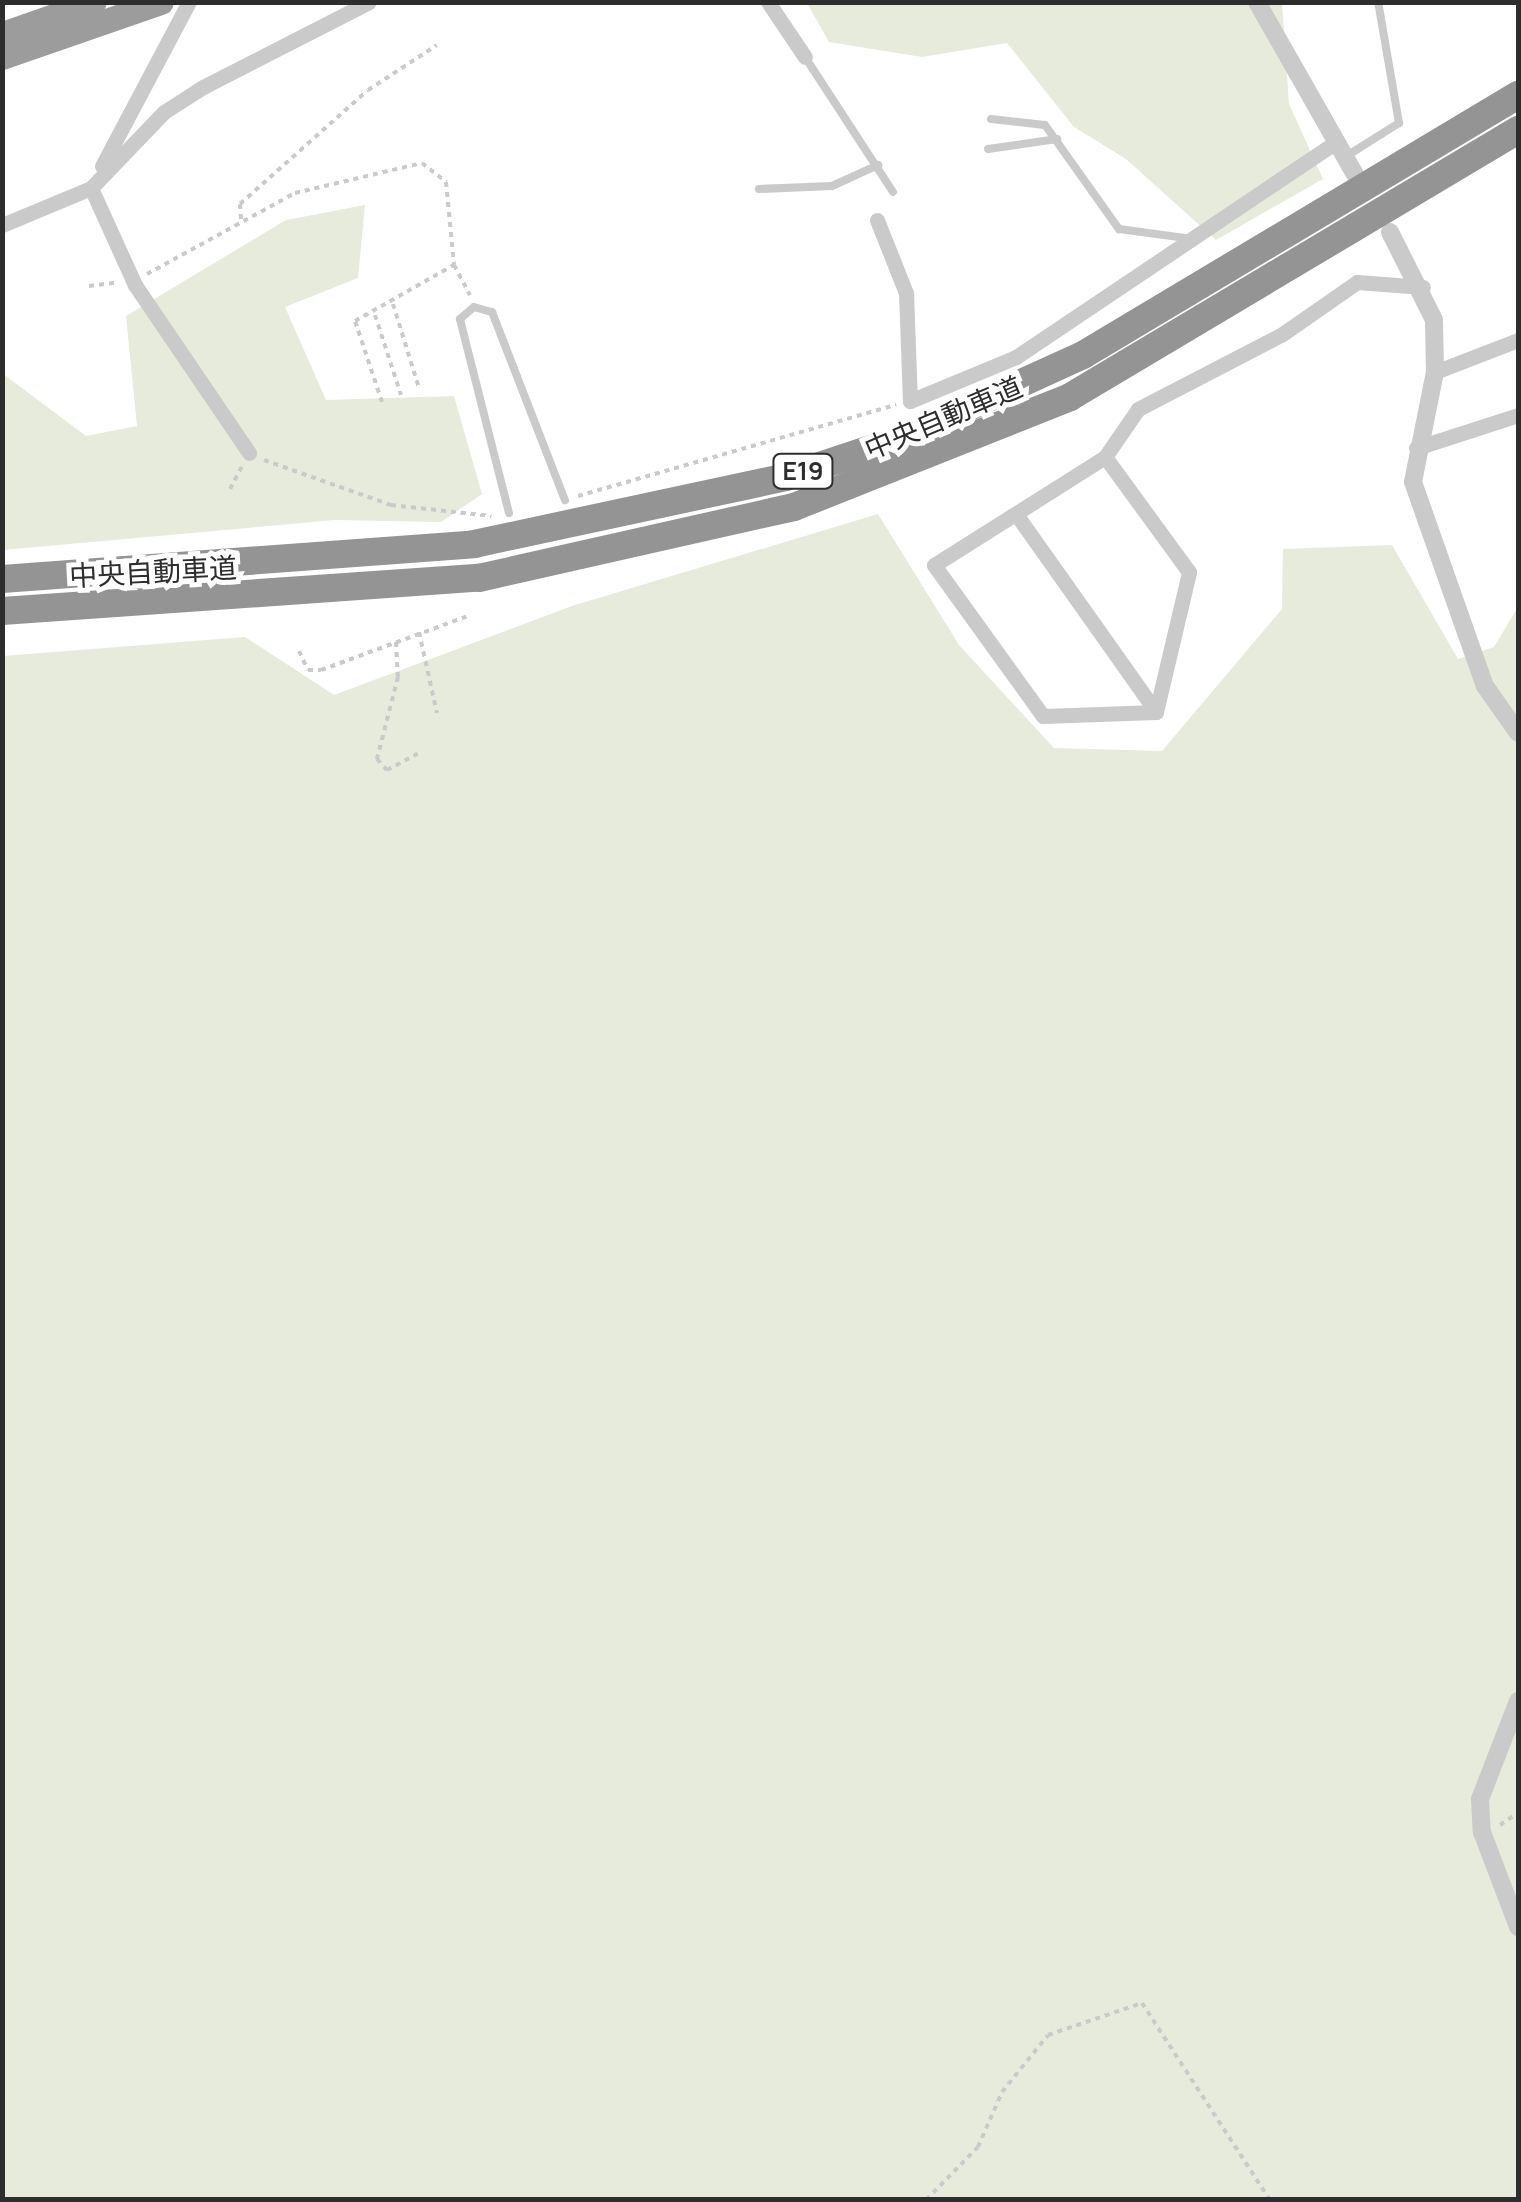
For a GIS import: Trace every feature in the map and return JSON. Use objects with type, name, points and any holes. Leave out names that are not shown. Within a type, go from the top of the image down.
[{"type":"highway","points":[[2,34],[94,2]]},
{"type":"highway","points":[[2,57],[160,2]]},
{"type":"highway","name":"中央自動車道","points":[[2,579],[456,546],[786,477],[892,442],[1083,355],[1518,95]]},
{"type":"highway","name":"中央自動車道","points":[[2,611],[479,578],[794,507],[1070,397],[1518,130]]},
{"type":"street","points":[[91,188],[188,2]]},
{"type":"street","points":[[2,226],[91,188],[164,112],[369,2]]},
{"type":"street","points":[[768,2],[806,57]]},
{"type":"street","points":[[878,220],[906,293],[910,401],[1016,357],[1186,238],[1345,157],[1257,2]]},
{"type":"street","points":[[91,188],[134,281],[248,453]]},
{"type":"street","points":[[1390,232],[1423,287],[1434,372],[1416,448],[1419,506],[1485,686],[1518,733]]},
{"type":"street","points":[[1156,712],[1043,716],[934,565],[1105,457],[1138,409],[1281,336],[1357,282],[1423,287]]},
{"type":"street","points":[[1434,372],[1518,340]]},
{"type":"street","points":[[1416,448],[1518,415]]},
{"type":"street","points":[[1105,457],[1189,572],[1156,712]]},
{"type":"street","points":[[1016,514],[1156,712]]},
{"type":"street","points":[[1518,1701],[1480,1800],[1482,1832],[1518,1926]]},
{"type":"lane","points":[[1345,157],[1399,123],[1378,2]]},
{"type":"lane","points":[[806,57],[893,192]]},
{"type":"lane","points":[[991,119],[1036,119],[1057,139],[1112,223],[1186,238]]},
{"type":"lane","points":[[988,149],[1057,139]]},
{"type":"lane","points":[[759,189],[832,186],[878,166]]},
{"type":"lane","points":[[509,513],[460,319],[474,307],[492,312],[566,500]]},
{"type":"path","points":[[241,219],[240,204],[368,90],[437,45]]},
{"type":"path","points":[[90,286],[134,281],[241,219],[320,184],[422,163],[450,194],[454,265],[474,307]]},
{"type":"path","points":[[382,402],[354,321],[375,315],[454,265]]},
{"type":"path","points":[[393,304],[419,388]]},
{"type":"path","points":[[375,315],[401,395]]},
{"type":"path","points":[[299,650],[308,670],[321,670],[468,616]]},
{"type":"path","points":[[420,632],[438,713]]},
{"type":"path","points":[[396,642],[398,677],[377,759],[386,770],[419,753]]},
{"type":"path","points":[[926,2200],[978,2147],[1002,2092],[1048,2034],[1142,2002],[1270,2200]]},
{"type":"green space","points":[[807,3],[1282,3],[1289,104],[1323,179],[1216,240],[1126,159],[1074,127],[1007,43],[922,57],[829,42]]},
{"type":"green space","points":[[365,205],[358,278],[285,307],[326,400],[454,396],[482,494],[441,522],[335,520],[3,550],[2,373],[86,436],[137,426],[126,316],[286,220]]},
{"type":"green space","points":[[878,514],[959,645],[1054,748],[1162,751],[1282,609],[1283,549],[1392,545],[1458,659],[1494,647],[1518,607],[1518,2199],[3,2200],[3,656],[245,637],[334,695],[572,606]]}]
